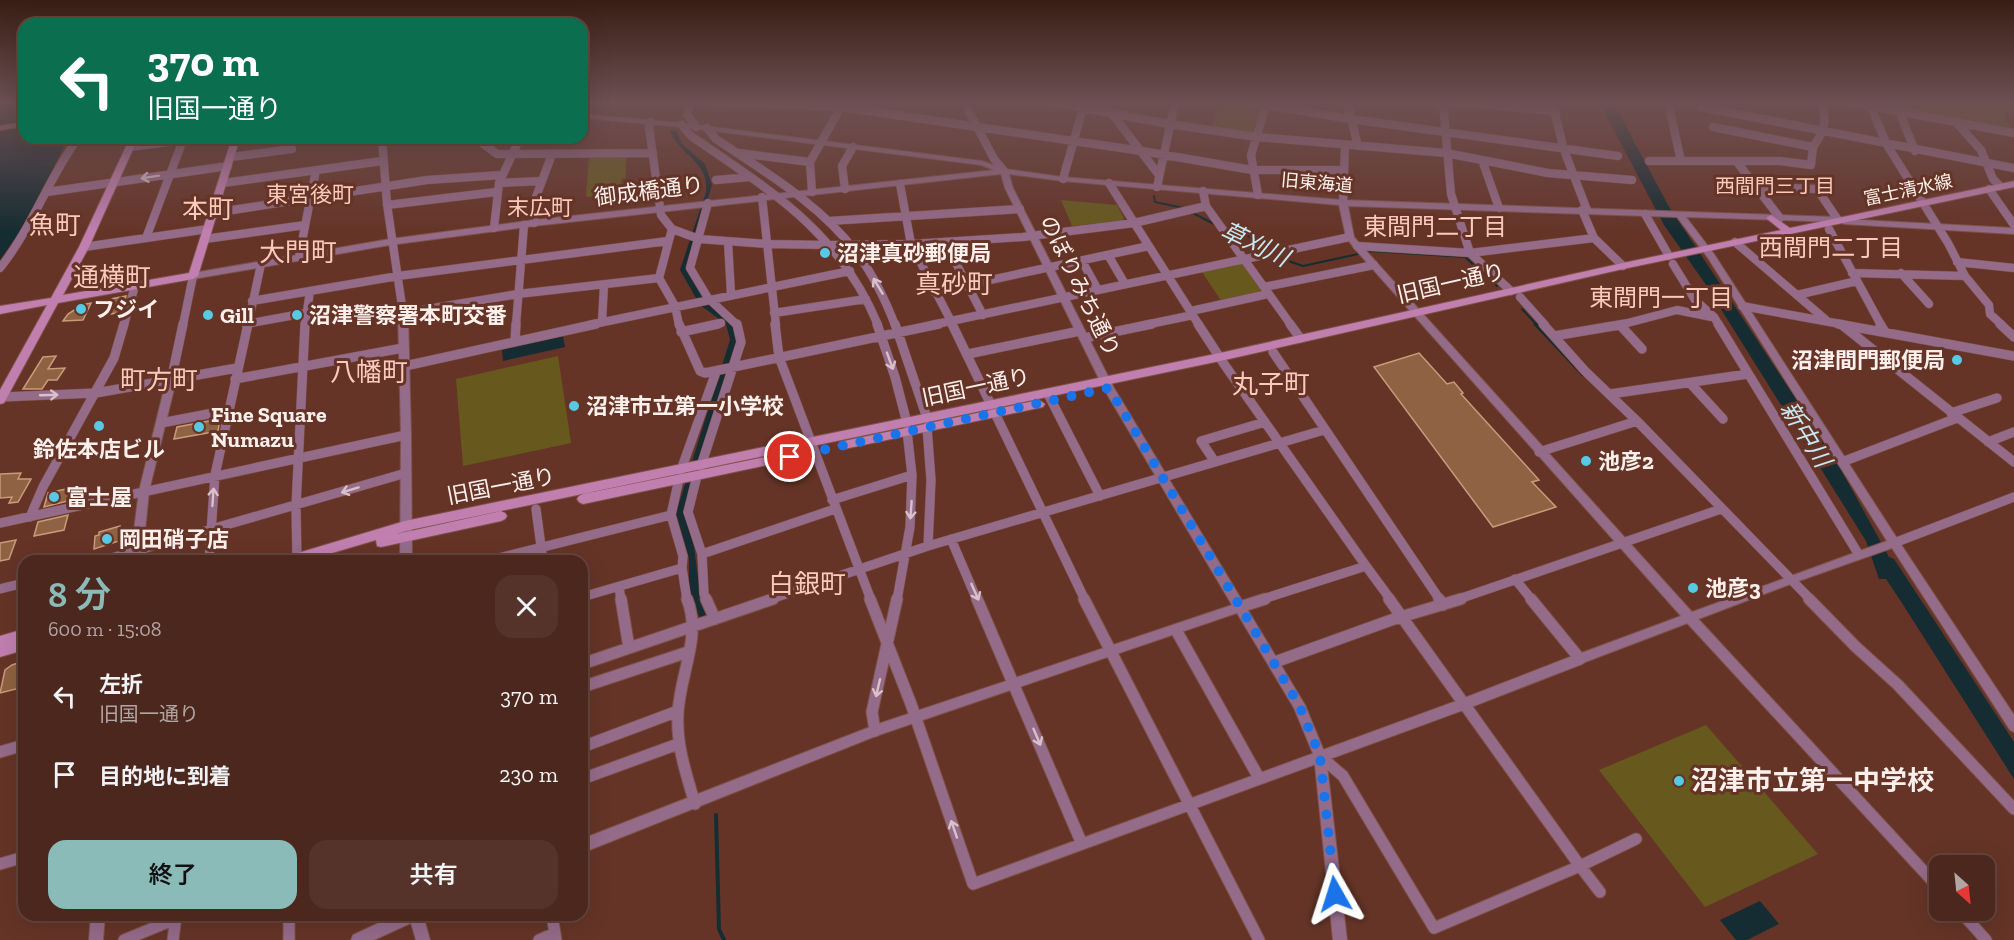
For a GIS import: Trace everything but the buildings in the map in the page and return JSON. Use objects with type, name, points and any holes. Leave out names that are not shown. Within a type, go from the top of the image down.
[{"type":"main road","points":[[1,398],[84,247],[130,146]]},
{"type":"main road","points":[[0,310],[57,298],[193,276],[234,146]]},
{"type":"main road","name":"富士清水線","points":[[1673,259],[1707,254],[1787,231],[2014,184]]},
{"type":"main road","points":[[1776,218],[1787,231]]},
{"type":"main road","name":"富士清水線","points":[[1739,245],[1829,229],[1841,221]]},
{"type":"main road","name":"旧国一通り","points":[[1515,294],[1623,266],[1673,259]]},
{"type":"main road","name":"旧国一通り","points":[[312,555],[405,530],[1273,352],[1673,259]]},
{"type":"main road","points":[[0,305],[57,298]]},
{"type":"main road","name":"旧国一通り","points":[[1222,361],[1300,338],[1420,316]]},
{"type":"main road","name":"旧国一通り","points":[[333,555],[405,530],[536,509],[691,472]]},
{"type":"main road","points":[[0,642],[18,637]]},
{"type":"main road","points":[[0,651],[18,646]]},
{"type":"street","points":[[0,268],[14,251],[47,192],[63,156],[71,146]]},
{"type":"street","points":[[146,238],[181,146]]},
{"type":"street","points":[[382,146],[390,242],[403,313],[406,555]]},
{"type":"street","points":[[486,146],[497,154],[653,153]]},
{"type":"street","points":[[494,228],[496,192],[516,146]]},
{"type":"street","points":[[652,146],[664,222],[672,230],[699,239],[767,244],[945,242],[1033,235],[1134,223],[1206,206]]},
{"type":"street","points":[[705,146],[776,195],[829,244],[850,270],[866,299],[896,377],[907,427],[912,475],[906,553],[872,712],[875,731]]},
{"type":"street","points":[[726,146],[829,221],[850,244],[883,292],[899,332],[927,423],[931,480],[928,546]]},
{"type":"street","points":[[812,192],[810,162],[820,146]]},
{"type":"street","name":"旧東海道","points":[[844,146],[982,163],[1004,171],[1063,179],[1343,203],[1776,218],[2014,231]]},
{"type":"street","points":[[987,146],[1004,171]]},
{"type":"street","points":[[1063,179],[1071,146]]},
{"type":"street","points":[[1106,146],[1252,170],[1344,170]]},
{"type":"street","points":[[1138,146],[1159,175]]},
{"type":"street","points":[[1157,187],[1165,146]]},
{"type":"street","points":[[1254,146],[1251,155],[1252,170],[1258,195]]},
{"type":"street","points":[[1632,180],[1548,173],[1446,153],[1345,146],[1343,203],[1350,237],[1374,265],[1539,452],[1929,877]]},
{"type":"street","points":[[1445,146],[1454,206],[1470,253],[1515,294],[1585,371],[1637,421],[1856,647],[1878,665],[1989,786],[2014,809]]},
{"type":"street","points":[[1539,146],[1618,156]]},
{"type":"street","points":[[1563,146],[1593,238],[1623,266]]},
{"type":"street","points":[[1678,146],[1681,160]]},
{"type":"street","points":[[1649,160],[1780,161],[1811,165],[1813,147],[1808,146]]},
{"type":"street","points":[[1888,146],[1904,170],[1922,204],[1938,226],[1956,262],[1989,305],[1990,314],[2014,337]]},
{"type":"street","points":[[1891,146],[2014,168]]},
{"type":"street","points":[[1913,146],[1915,151]]},
{"type":"street","points":[[1977,146],[1988,164],[1993,179],[2000,186]]},
{"type":"street","points":[[845,189],[842,166],[853,147]]},
{"type":"street","points":[[47,192],[172,174],[292,149]]},
{"type":"street","points":[[534,223],[536,197],[552,153]]},
{"type":"street","points":[[736,153],[810,162]]},
{"type":"street","points":[[1482,160],[1499,208]]},
{"type":"street","points":[[223,183],[382,161]]},
{"type":"street","points":[[1737,162],[1757,187],[1776,218]]},
{"type":"street","points":[[299,257],[316,170]]},
{"type":"street","name":"御成橋通り","points":[[193,276],[390,242],[494,228],[1004,171]]},
{"type":"street","name":"のぼりみち通り","points":[[1004,171],[1009,188],[1108,385],[1299,705],[1320,756],[1340,940]]},
{"type":"street","points":[[716,180],[750,177]]},
{"type":"street","points":[[213,213],[310,200],[427,180],[542,181]]},
{"type":"street","points":[[426,200],[427,180]]},
{"type":"street","points":[[1109,183],[1222,361],[1600,892]]},
{"type":"street","points":[[900,184],[911,244],[968,354],[992,409],[1110,651],[1259,940]]},
{"type":"street","points":[[1757,187],[1817,189],[1841,221]]},
{"type":"street","points":[[1989,189],[2014,225]]},
{"type":"street","points":[[1203,191],[1206,206],[1300,338]]},
{"type":"street","points":[[387,205],[496,192]]},
{"type":"street","points":[[762,197],[779,357],[914,717],[973,884],[1464,704],[1689,617],[2014,497]]},
{"type":"street","points":[[695,804],[678,744],[678,711],[694,626],[682,568],[684,556],[671,515],[733,369],[741,342],[740,328],[734,318],[708,299],[690,268],[699,239],[705,203]]},
{"type":"street","points":[[829,221],[1020,209]]},
{"type":"street","points":[[1645,214],[1695,300],[1714,318],[1864,553]]},
{"type":"street","points":[[1680,215],[1743,306],[1891,544],[2014,726]]},
{"type":"street","points":[[205,239],[305,225]]},
{"type":"street","points":[[515,341],[524,225]]},
{"type":"street","points":[[84,247],[208,229]]},
{"type":"street","points":[[1829,229],[1885,332]]},
{"type":"street","points":[[672,230],[658,278],[675,306],[681,332],[700,371],[716,372],[881,335],[1350,237]]},
{"type":"street","points":[[1358,246],[1470,253],[1593,238]]},
{"type":"street","points":[[252,301],[398,276],[668,241]]},
{"type":"street","points":[[728,242],[731,294]]},
{"type":"street","points":[[945,242],[983,315]]},
{"type":"street","points":[[1739,245],[1828,322]]},
{"type":"street","points":[[934,292],[1149,246]]},
{"type":"street","points":[[1108,255],[1125,284]]},
{"type":"street","points":[[1082,261],[1098,290]]},
{"type":"street","points":[[1956,262],[2014,268]]},
{"type":"street","points":[[209,555],[215,476],[246,324],[261,264]]},
{"type":"street","points":[[968,354],[1082,335],[1192,313],[1266,291],[1374,265]]},
{"type":"street","points":[[405,366],[850,270]]},
{"type":"street","points":[[1797,295],[1855,277],[1901,273],[1965,276]]},
{"type":"street","points":[[1901,273],[1929,304]]},
{"type":"street","points":[[136,555],[144,491],[171,381],[193,276]]},
{"type":"street","points":[[403,313],[518,294],[658,278]]},
{"type":"street","points":[[30,517],[43,488],[114,358],[135,285]]},
{"type":"street","points":[[602,322],[604,285]]},
{"type":"street","points":[[294,555],[306,313],[310,291]]},
{"type":"street","points":[[774,313],[866,299]]},
{"type":"street","points":[[1743,306],[2014,356]]},
{"type":"street","points":[[1554,336],[1620,325],[1677,310],[1714,318]]},
{"type":"street","points":[[246,324],[306,313]]},
{"type":"street","points":[[681,332],[721,323]]},
{"type":"street","points":[[1840,324],[2014,462]]},
{"type":"street","points":[[1620,325],[1642,349]]},
{"type":"street","points":[[235,380],[403,348]]},
{"type":"street","points":[[1273,352],[1443,605]]},
{"type":"street","points":[[1,398],[96,393],[237,368]]},
{"type":"street","points":[[715,619],[704,594],[702,554],[688,512],[691,472],[716,372]]},
{"type":"street","points":[[1610,394],[1748,374]]},
{"type":"street","points":[[1690,383],[1723,419]]},
{"type":"street","points":[[1049,398],[1100,496]]},
{"type":"street","points":[[1842,462],[1996,398]]},
{"type":"street","points":[[161,423],[229,410]]},
{"type":"street","points":[[1539,452],[1637,421]]},
{"type":"street","points":[[1215,462],[1201,441],[1265,422]]},
{"type":"street","points":[[588,662],[928,546],[1324,430]]},
{"type":"street","points":[[1988,442],[2014,432]]},
{"type":"street","points":[[0,523],[406,435]]},
{"type":"street","points":[[139,555],[211,529],[406,473]]},
{"type":"street","points":[[702,554],[912,475]]},
{"type":"street","points":[[536,509],[542,555]]},
{"type":"street","points":[[1275,662],[1721,509]]},
{"type":"street","points":[[510,555],[671,515]]},
{"type":"street","points":[[951,539],[1082,844]]},
{"type":"street","points":[[588,844],[914,717],[1366,566]]},
{"type":"street","points":[[588,595],[682,568]]},
{"type":"street","points":[[1515,579],[1580,659]]},
{"type":"street","points":[[0,589],[18,584]]},
{"type":"street","points":[[619,587],[629,648]]},
{"type":"street","points":[[1176,630],[1259,778]]},
{"type":"street","points":[[588,685],[688,652]]},
{"type":"street","points":[[588,745],[678,711]]},
{"type":"street","points":[[588,777],[678,744]]},
{"type":"street","points":[[0,752],[18,747]]},
{"type":"street","points":[[1320,756],[1343,776],[1434,928],[1580,866],[1636,839]]},
{"type":"street","points":[[0,864],[18,859]]},
{"type":"street","points":[[96,940],[98,921]]},
{"type":"street","points":[[124,940],[168,921]]},
{"type":"street","points":[[173,940],[178,921]]},
{"type":"street","points":[[289,921],[289,940]]},
{"type":"street","points":[[358,940],[401,921]]},
{"type":"street","points":[[416,921],[423,940]]},
{"type":"street","points":[[539,940],[555,937],[553,921]]},
{"type":"street","points":[[1969,921],[1986,940]]},
{"type":"shaded area","points":[[626,155],[626,178],[622,179],[619,195],[586,197],[589,156]]},
{"type":"shaded area","points":[[1061,200],[1117,205],[1124,218],[1122,221],[1072,226]]},
{"type":"shaded area","points":[[1241,264],[1262,292],[1222,302],[1202,272]]},
{"type":"shaded area","points":[[558,356],[571,443],[463,466],[456,379]]},
{"type":"shaded area","points":[[1706,725],[1818,854],[1705,907],[1599,770]]},
{"type":"water","points":[[0,146],[64,146],[28,220],[0,260]]},
{"type":"water","points":[[684,146],[705,164],[712,185],[687,268],[703,297],[733,320],[738,332],[736,346],[712,416],[684,513],[694,547],[700,593],[709,615],[701,619],[689,599],[689,558],[676,513],[730,340],[726,324],[700,305],[680,270],[706,192],[706,181],[699,165],[680,147]]},
{"type":"water","name":"新中川","points":[[1622,146],[1636,146],[1668,205],[1833,455],[1889,557],[1894,559],[2014,742],[2014,779],[1886,579],[1879,579],[1866,541],[1704,282],[1664,225]]},
{"type":"water","points":[[563,336],[565,347],[503,361],[502,350]]},
{"type":"water","points":[[1760,901],[1779,924],[1747,940],[1736,940],[1720,920]]},
{"type":"waterway","name":"草刈川","points":[[1154,196],[1155,202],[1184,208]]},
{"type":"waterway","name":"草刈川","points":[[1189,211],[1218,226]]},
{"type":"waterway","name":"草刈川","points":[[1224,228],[1251,237],[1277,257],[1303,266],[1372,251],[1465,257],[1497,286]]},
{"type":"waterway","name":"草刈川","points":[[1522,309],[1537,325]]},
{"type":"waterway","name":"草刈川","points":[[1535,324],[1583,375]]},
{"type":"waterway","points":[[716,815],[719,929],[724,940]]},
{"type":"place","name":"沼津真砂郵便局","points":[[825,253]]},
{"type":"place","name":"フジイ","points":[[81,309]]},
{"type":"place","name":"Gill","points":[[208,315]]},
{"type":"place","name":"沼津警察署本町交番","points":[[297,315]]},
{"type":"place","name":"沼津間門郵便局","points":[[1957,360]]},
{"type":"place","name":"沼津市立第一小学校","points":[[574,406]]},
{"type":"place","name":"鈴佐本店ビル","points":[[99,426]]},
{"type":"place","name":"Fine Square Numazu","points":[[199,427]]},
{"type":"place","name":"池彦2","points":[[1586,461]]},
{"type":"place","name":"富士屋","points":[[54,497]]},
{"type":"place","name":"岡田硝子店","points":[[107,539]]},
{"type":"place","name":"池彦3","points":[[1693,588]]},
{"type":"place","name":"沼津市立第一中学校","points":[[1679,781]]},
{"type":"district","name":"西間門三丁目","points":[[1775,186]]},
{"type":"district","name":"東宮後町","points":[[310,194]]},
{"type":"district","name":"末広町","points":[[540,207]]},
{"type":"district","name":"本町","points":[[208,209]]},
{"type":"district","name":"魚町","points":[[55,225]]},
{"type":"district","name":"東間門二丁目","points":[[1435,226]]},
{"type":"district","name":"西間門二丁目","points":[[1831,247]]},
{"type":"district","name":"大門町","points":[[298,252]]},
{"type":"district","name":"通横町","points":[[112,277]]},
{"type":"district","name":"真砂町","points":[[954,284]]},
{"type":"district","name":"東間門一丁目","points":[[1661,297]]},
{"type":"district","name":"八幡町","points":[[369,372]]},
{"type":"district","name":"町方町","points":[[159,380]]},
{"type":"district","name":"丸子町","points":[[1271,384]]},
{"type":"district","name":"白銀町","points":[[807,584]]},
{"type":"route","points":[[790,457],[1109,388],[1299,705],[1320,756],[1335,894]]}]
